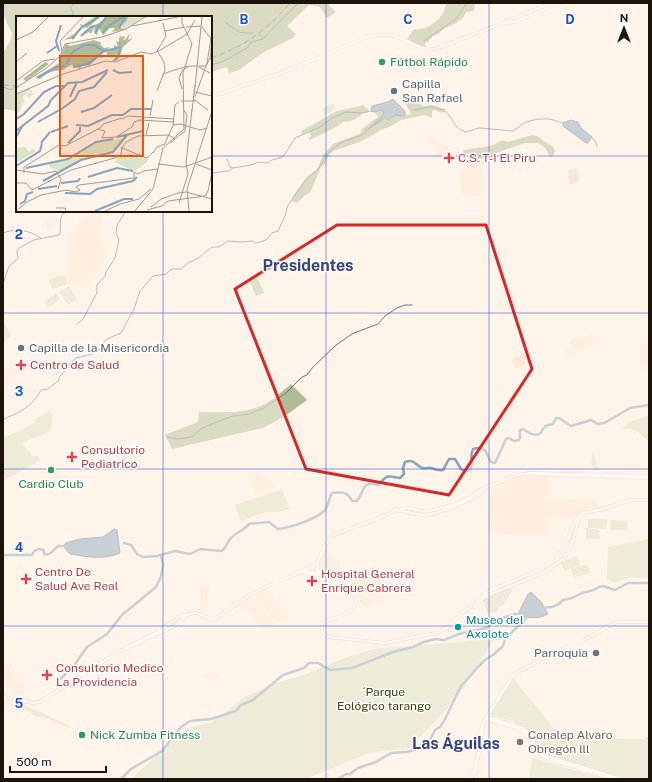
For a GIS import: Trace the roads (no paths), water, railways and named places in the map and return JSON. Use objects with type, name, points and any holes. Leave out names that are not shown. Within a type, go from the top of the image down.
[{"type":"main road","points":[[212,97],[289,70],[360,39],[374,35],[390,35],[399,37],[421,48],[430,49],[446,45],[503,24],[551,3]]},
{"type":"main road","points":[[503,24],[514,22],[560,3]]},
{"type":"main road","points":[[3,150],[16,144]]},
{"type":"main road","points":[[608,508],[583,513],[578,517],[573,526],[564,548],[542,569],[485,593],[449,628],[438,634],[386,644],[330,640],[322,634],[320,630],[320,625],[324,620],[349,611],[354,604],[352,592],[346,582],[337,577],[318,571],[318,564],[323,548],[335,534],[382,517],[396,510],[430,512],[461,502],[490,486],[518,475],[649,477]]},
{"type":"main road","points":[[573,526],[581,516],[586,514],[633,500],[649,500]]},
{"type":"main road","points":[[466,611],[477,605],[486,596],[544,572],[564,558],[571,547],[581,516]]},
{"type":"main road","points":[[164,630],[180,616],[189,614],[198,613],[215,619],[251,594],[318,564]]},
{"type":"main road","points":[[302,571],[337,577]]},
{"type":"main road","points":[[302,571],[346,582]]},
{"type":"main road","points":[[3,697],[36,703],[40,702],[123,649],[179,624],[189,614]]},
{"type":"main road","points":[[469,779],[474,771],[480,730],[490,710],[512,676],[557,651],[584,640],[617,622],[649,622]]},
{"type":"main road","points":[[490,710],[492,720]]},
{"type":"main road","points":[[486,717],[524,733],[535,752],[542,757],[613,779]]},
{"type":"main road","points":[[469,779],[476,772],[483,725],[486,717]]},
{"type":"main road","points":[[483,725],[492,720],[524,730],[530,736],[537,751],[543,755],[621,779]]},
{"type":"water","points":[[393,99],[404,110],[405,115],[395,115],[388,120],[385,118],[368,129],[384,115],[383,111],[381,110],[374,112],[371,111],[372,106],[388,102]]},
{"type":"water","points":[[571,120],[578,122],[581,128],[592,137],[588,143],[563,126],[563,123]]},
{"type":"water","points":[[114,529],[117,530],[120,553],[108,557],[70,554],[63,546],[66,543],[80,539],[103,537]]},
{"type":"water","points":[[531,592],[541,602],[548,614],[533,618],[518,614],[528,594]]},
{"type":"waterway","points":[[72,16],[73,13],[70,7],[75,3]]},
{"type":"waterway","points":[[212,65],[222,62],[247,48],[251,42],[263,39],[298,3]]},
{"type":"waterway","points":[[424,41],[455,20],[467,3]]},
{"type":"waterway","points":[[226,23],[240,32],[253,33]]},
{"type":"waterway","points":[[259,35],[263,37]]},
{"type":"waterway","points":[[3,87],[11,90],[16,86]]},
{"type":"waterway","points":[[413,110],[430,107],[440,109],[449,115],[457,127],[466,132],[479,128],[513,131],[526,122],[538,119],[550,119],[563,123]]},
{"type":"waterway","points":[[212,173],[229,171],[233,168],[259,162],[268,163],[272,160],[283,157],[295,138],[320,127],[332,118],[346,112],[361,113],[371,111]]},
{"type":"waterway","points":[[3,419],[20,412],[34,400],[41,390],[48,389],[59,380],[59,377],[65,371],[67,366],[76,358],[92,354],[102,348],[102,344],[107,339],[121,333],[134,309],[140,291],[153,276],[166,274],[172,269],[181,269],[212,247],[219,247],[228,241],[253,241],[256,243],[266,240],[272,233],[278,231],[288,205],[307,178],[319,168],[328,153],[340,143],[362,135],[369,128]]},
{"type":"waterway","points":[[592,138],[596,142],[597,146]]},
{"type":"waterway","points":[[227,159],[230,167],[233,168]]},
{"type":"waterway","points":[[3,284],[10,265],[18,259],[17,251],[19,248],[34,240],[59,235],[62,215],[68,212]]},
{"type":"waterway","points":[[77,324],[83,319],[97,293],[97,285],[105,276],[115,258],[119,240],[116,233],[117,225],[125,212]]},
{"type":"waterway","points":[[3,233],[18,230],[32,233],[41,238]]},
{"type":"waterway","points":[[167,437],[178,439],[192,437],[201,429],[212,424],[233,416],[249,414],[264,408],[286,393],[302,377],[307,375],[313,367],[335,346],[346,338],[354,333],[378,324],[385,316],[397,308],[405,305],[412,305]]},
{"type":"waterway","points":[[124,543],[131,545],[137,554],[143,557],[157,556],[175,551],[190,554],[200,549],[222,551],[233,536],[249,524],[269,522],[278,529],[296,525],[315,517],[324,511],[332,493],[344,493],[348,495],[352,501],[357,501],[366,485],[378,485],[388,477],[400,478],[404,474],[403,468],[405,462],[413,462],[422,468],[443,470],[449,459],[455,459],[461,469],[464,471],[470,470],[472,465],[471,454],[473,449],[478,448],[485,450],[491,462],[495,463],[506,439],[509,438],[514,441],[519,440],[520,430],[523,429],[536,435],[541,433],[546,426],[553,424],[556,418],[559,418],[571,426],[591,420],[598,424],[604,423],[630,408],[649,405]]},
{"type":"waterway","points":[[3,555],[32,555],[34,551],[39,549],[44,550],[44,554],[48,554],[58,546],[63,546]]},
{"type":"waterway","points":[[60,679],[73,667],[87,647],[107,634],[122,615],[156,587],[161,577],[163,565],[161,555]]},
{"type":"waterway","points":[[542,608],[552,607],[559,604],[563,600],[603,586],[615,590],[628,583],[648,583]]},
{"type":"waterway","points":[[121,779],[131,769],[162,751],[181,727],[190,721],[211,719],[236,711],[241,705],[253,700],[283,675],[304,668],[309,663],[318,663],[330,670],[352,668],[424,642],[435,639],[444,640],[459,634],[486,628],[494,621],[515,614],[521,614]]},
{"type":"waterway","points":[[338,779],[346,774],[350,774],[358,768],[376,762],[391,753],[415,750],[430,740],[435,730],[440,727],[444,721],[461,686],[486,659],[503,646],[505,639],[529,615]]},
{"type":"railway","points":[[212,58],[245,43],[255,36],[273,21],[290,3]]},
{"type":"railway","points":[[3,85],[16,86]]},
{"type":"place","name":"Fútbol Rápido","points":[[382,62]]},
{"type":"place","name":"Capilla San Rafael","points":[[394,91]]},
{"type":"place","name":"C.S. T-I El Piru","points":[[449,158]]},
{"type":"place","name":"Capilla de la Misericordia","points":[[21,348]]},
{"type":"place","name":"Centro de Salud","points":[[21,365]]},
{"type":"place","name":"Consultorio Pediatrico","points":[[72,457]]},
{"type":"place","name":"Cardio Club","points":[[51,470]]},
{"type":"place","name":"Centro De Salud Ave Real","points":[[26,579]]},
{"type":"place","name":"Hospital General Enrique Cabrera","points":[[312,581]]},
{"type":"place","name":"Museo del Axolote","points":[[458,627]]},
{"type":"place","name":"Parroquia","points":[[596,653]]},
{"type":"place","name":"Consultorio Medico La Providencia","points":[[47,675]]},
{"type":"place","name":"Nick Zumba Fitness","points":[[82,735]]},
{"type":"place","name":"Conalep Alvaro Obregón lll","points":[[520,742]]},
{"type":"district","name":"Presidentes","points":[[308,265]]},
{"type":"district","name":"Las Águilas","points":[[456,743]]},
{"type":"park label","name":"´Parque Eológico tarango","points":[[384,699]]}]
